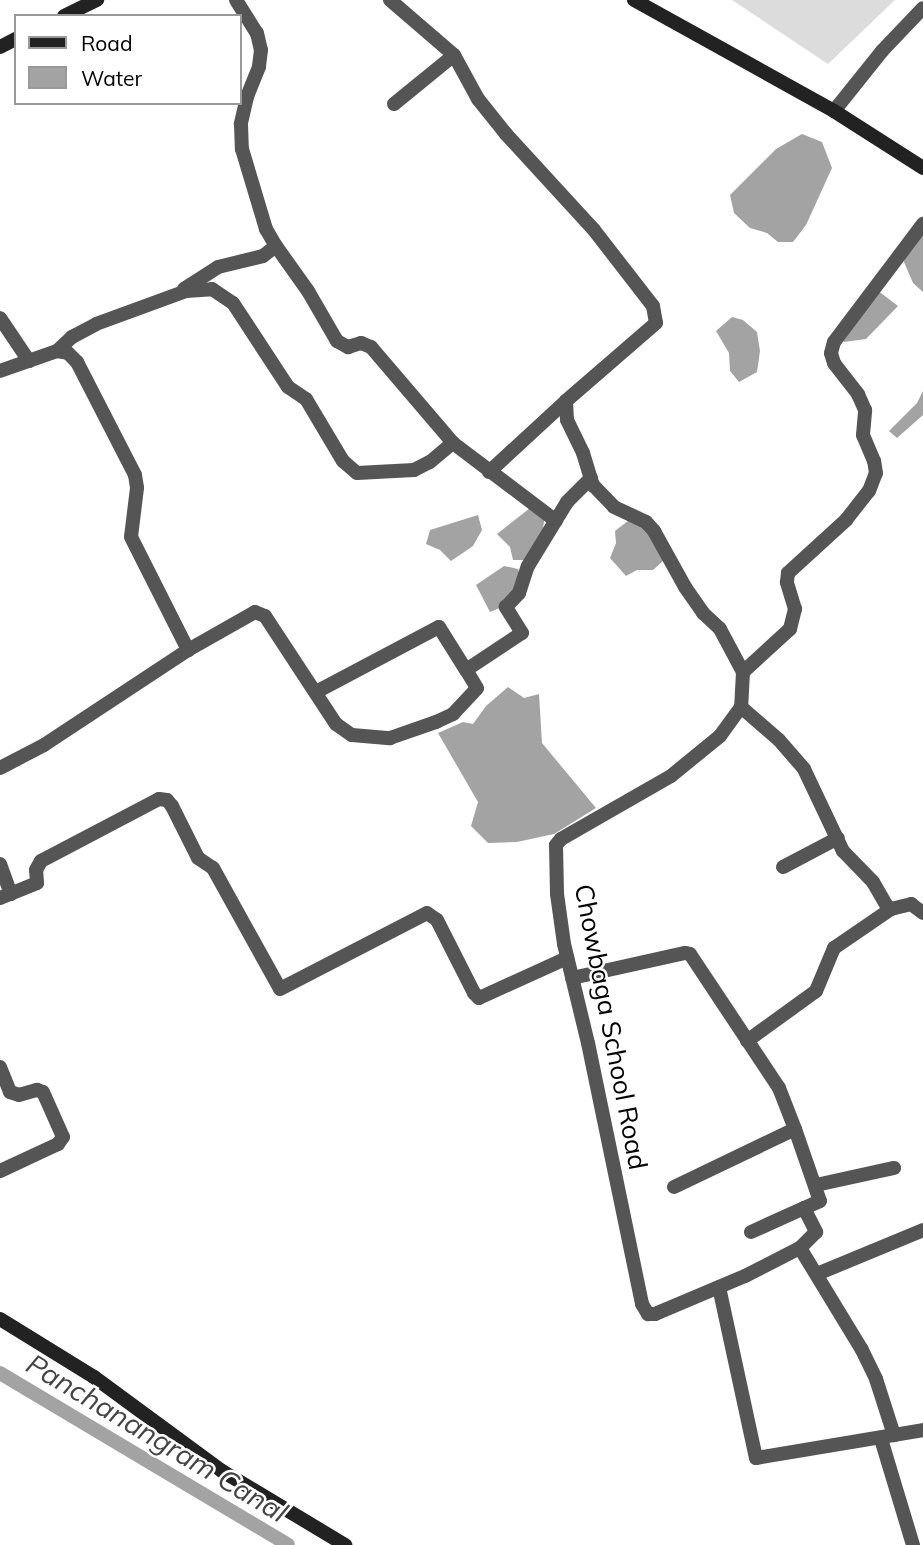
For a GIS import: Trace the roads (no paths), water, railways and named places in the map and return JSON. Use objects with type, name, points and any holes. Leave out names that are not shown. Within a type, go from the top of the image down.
[{"type":"street","points":[[68,14],[97,0]]},
{"type":"street","points":[[236,0],[257,33],[261,50],[259,66],[244,110],[242,149],[265,229],[308,290],[332,336],[342,346],[361,343],[371,346],[453,443],[556,521]]},
{"type":"street","points":[[390,0],[454,55],[485,108],[531,164],[594,230],[656,314],[656,323],[489,472]]},
{"type":"street","points":[[634,0],[834,111],[923,167]]},
{"type":"street","points":[[834,111],[882,51],[923,8]]},
{"type":"street","points":[[394,104],[454,55]]},
{"type":"street","points":[[743,672],[790,629],[795,609],[787,582],[788,573],[846,520],[869,491],[876,473],[863,435],[862,401],[834,363],[831,353],[834,342],[923,224]]},
{"type":"street","points":[[178,294],[218,267],[263,256],[276,246]]},
{"type":"street","points":[[0,371],[57,351],[72,337],[96,324],[178,294],[200,288],[212,289],[226,295],[288,387],[306,399],[343,461],[357,473],[414,470],[453,443]]},
{"type":"street","points":[[0,318],[29,361]]},
{"type":"street","points":[[57,351],[68,353],[77,362],[135,475],[137,488],[131,537],[188,650]]},
{"type":"street","points":[[566,401],[567,420],[601,496],[614,507],[646,522],[653,531],[702,613],[720,629],[743,672],[741,707],[779,740],[804,769],[849,860],[865,873],[891,909]]},
{"type":"street","points":[[466,670],[522,633],[506,607],[519,593],[527,566],[567,502],[591,478]]},
{"type":"street","points":[[0,768],[44,745],[188,650],[261,612],[336,724],[352,735],[390,738],[453,713],[477,688],[439,627],[316,692]]},
{"type":"street","name":"Chowbaga School Road","points":[[741,707],[720,736],[688,765],[558,841],[557,894],[567,958],[644,1311],[655,1314],[800,1248]]},
{"type":"street","points":[[0,864],[5,896],[37,883],[36,870],[41,861],[159,799],[167,800],[198,858],[213,868],[280,989],[427,913],[437,920],[479,998],[567,958]]},
{"type":"street","points":[[783,867],[838,838]]},
{"type":"street","points":[[747,1041],[816,990],[834,948],[891,909],[911,905],[923,913]]},
{"type":"street","points":[[572,978],[690,954],[779,1088],[820,1201],[751,1232]]},
{"type":"street","points":[[0,1068],[10,1092],[19,1095],[37,1090],[47,1097],[63,1137],[58,1144],[0,1171]]},
{"type":"street","points":[[674,1187],[795,1129]]},
{"type":"street","points":[[816,1185],[894,1168]]},
{"type":"street","points":[[804,1208],[816,1232],[800,1248],[876,1378],[913,1545]]},
{"type":"street","points":[[817,1273],[923,1230]]},
{"type":"street","points":[[719,1287],[756,1458],[923,1430]]},
{"type":"street","points":[[0,1319],[94,1377],[222,1471],[345,1545]]},
{"type":"water","points":[[802,134],[822,142],[832,168],[806,225],[793,242],[778,242],[767,233],[750,228],[734,213],[730,195],[776,149]]},
{"type":"water","points":[[923,231],[923,292],[913,283],[904,262],[905,251]]},
{"type":"water","points":[[877,290],[898,306],[866,339],[844,342],[839,337]]},
{"type":"water","points":[[732,317],[743,320],[757,332],[760,351],[757,372],[739,382],[730,371],[729,353],[716,331]]},
{"type":"water","points":[[923,391],[923,415],[897,438],[889,431],[917,403]]},
{"type":"water","points":[[530,508],[545,513],[542,538],[526,560],[513,560],[510,547],[497,534]]},
{"type":"water","points":[[478,515],[482,530],[473,546],[451,561],[440,550],[426,544],[430,530]]},
{"type":"water","points":[[633,517],[650,523],[663,561],[653,570],[637,570],[626,576],[610,558],[616,543],[615,531]]},
{"type":"water","points":[[504,566],[518,569],[523,584],[507,605],[490,612],[476,585]]},
{"type":"water","points":[[508,687],[524,698],[539,694],[542,743],[596,808],[554,834],[517,842],[488,843],[471,826],[478,802],[438,733],[463,722],[473,724],[486,706]]},
{"type":"waterway","name":"Panchanangram Canal","points":[[0,1373],[288,1545]]}]
